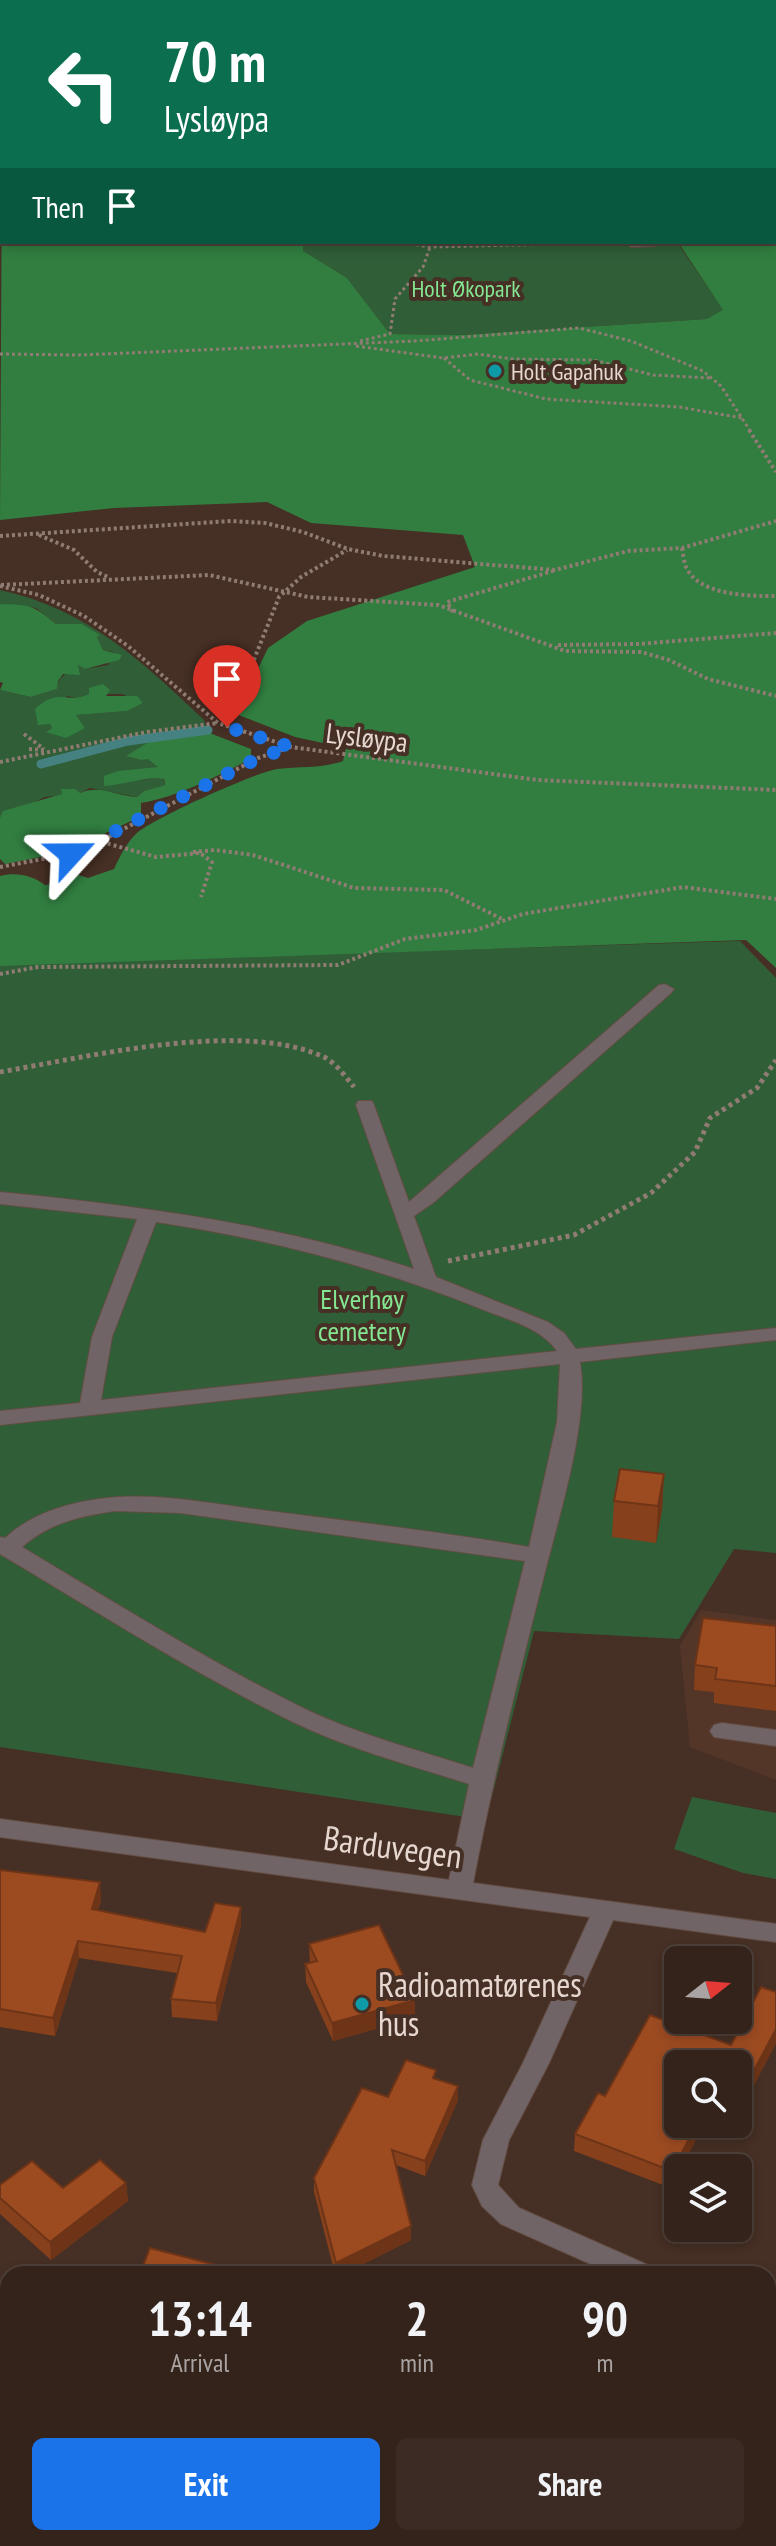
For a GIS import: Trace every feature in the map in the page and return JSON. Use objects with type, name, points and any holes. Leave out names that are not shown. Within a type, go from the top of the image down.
[{"type":"street","points":[[404,1214],[426,1199],[665,989]]},
{"type":"street","points":[[365,1105],[425,1274]]},
{"type":"street","points":[[0,1198],[149,1214],[283,1239],[425,1274],[536,1325],[562,1341],[569,1355],[571,1390],[559,1468],[482,1779],[459,1890]]},
{"type":"street","points":[[90,1409],[89,1393],[98,1354],[149,1214]]},
{"type":"street","points":[[0,1418],[776,1334]]},
{"type":"street","points":[[482,1779],[361,1741],[300,1716],[176,1649],[4,1546],[45,1520],[95,1507],[138,1504],[396,1534],[537,1556]]},
{"type":"street","points":[[722,1731],[776,1738]]},
{"type":"street","name":"Barduvegen","points":[[0,1828],[776,1933]]},
{"type":"street","points":[[605,1910],[536,2063],[496,2140],[485,2185],[499,2208],[510,2216],[622,2266]]},
{"type":"path","points":[[411,244],[430,247],[509,244]]},
{"type":"path","points":[[347,344],[390,334],[395,299],[423,267],[430,247]]},
{"type":"path","points":[[0,354],[78,355],[468,339],[579,328],[631,341],[703,371],[721,386],[776,472]]},
{"type":"path","points":[[347,344],[443,358],[478,354],[512,359],[594,360],[653,375],[711,377]]},
{"type":"path","points":[[443,358],[470,380],[546,399],[679,407],[742,418]]},
{"type":"path","points":[[0,536],[231,521],[265,523],[303,532],[348,549],[383,556],[555,570]]},
{"type":"path","points":[[454,613],[447,602],[555,570],[628,551],[682,548],[776,521]]},
{"type":"path","points":[[38,534],[74,550],[97,572],[114,579]]},
{"type":"path","points":[[682,548],[686,567],[703,582],[730,594],[776,596]]},
{"type":"path","points":[[227,727],[264,638],[273,607],[301,577],[348,549]]},
{"type":"path","points":[[0,586],[209,575],[308,597],[438,605],[552,646],[578,652],[641,652],[669,660],[708,679],[776,696]]},
{"type":"path","name":"Lysløypa","points":[[0,586],[49,599],[98,625],[128,646],[218,723],[291,747],[538,780],[776,790]]},
{"type":"path","points":[[552,646],[638,644],[776,633]]},
{"type":"path","points":[[0,762],[147,732],[218,723]]},
{"type":"path","points":[[24,734],[39,742],[45,750]]},
{"type":"path","points":[[0,867],[61,857],[101,842],[258,758],[291,747]]},
{"type":"path","points":[[29,749],[58,750]]},
{"type":"path","points":[[101,842],[156,857],[224,849],[263,855],[295,871],[346,887],[385,892],[442,890],[473,902],[504,920]]},
{"type":"path","points":[[193,852],[207,856],[212,862],[201,897]]},
{"type":"path","points":[[0,974],[38,967],[338,965],[405,939],[476,930],[523,914],[683,887],[776,899]]},
{"type":"path","points":[[0,1072],[217,1040],[263,1043],[324,1057],[341,1071],[365,1105]]},
{"type":"path","points":[[425,1274],[574,1235],[651,1193],[695,1152],[710,1118],[757,1088],[776,1060]]},
{"type":"shaded area","points":[[701,1610],[776,1620],[776,1780],[690,1747],[680,1646]]},
{"type":"green space","points":[[2,244],[303,244],[303,251],[347,278],[390,334],[462,335],[707,319],[723,310],[680,245],[776,244],[776,968],[746,940],[0,966],[0,876],[24,875],[45,885],[53,884],[59,875],[75,874],[88,878],[114,869],[127,845],[147,826],[205,797],[277,769],[343,761],[346,748],[295,737],[236,714],[268,648],[307,621],[475,567],[463,535],[311,523],[267,502],[114,508],[0,520]]},
{"type":"green space","name":"Holt Økopark","points":[[303,244],[678,244],[724,311],[707,319],[462,335],[390,334],[347,278],[302,251]]},
{"type":"green space","points":[[0,590],[60,610],[86,624],[135,658],[204,720],[207,732],[174,735],[127,756],[141,760],[148,758],[159,767],[131,769],[121,783],[163,779],[165,785],[144,791],[137,797],[90,788],[80,793],[45,797],[0,818],[0,690],[31,697],[57,689],[62,677],[79,665],[85,669],[108,665],[114,652],[103,650],[97,637],[99,635],[82,624],[56,624],[36,608],[0,604]],"holes":[[[90,694],[122,694],[143,703],[126,711],[75,715],[85,728],[47,731],[52,728],[50,724],[67,696],[81,699]]]},
{"type":"green space","points":[[0,604],[31,607],[56,624],[82,624],[100,635],[97,637],[103,650],[122,655],[119,660],[85,669],[78,665],[80,675],[63,674],[57,689],[31,697],[0,690],[3,683],[0,682]]},
{"type":"green space","points":[[103,684],[110,690],[106,696],[137,696],[143,703],[127,711],[76,715],[85,728],[66,738],[46,732],[52,728],[50,724],[38,725],[35,709],[43,702],[57,697],[82,697],[89,694],[89,688]]},
{"type":"green space","points":[[207,732],[251,749],[251,759],[184,791],[141,803],[141,815],[66,852],[5,864],[0,859],[0,818],[3,811],[62,794],[61,789],[75,789],[80,793],[101,790],[137,797],[144,791],[165,785],[164,779],[104,786],[104,776],[118,771],[158,767],[148,759],[126,756],[157,737]]},
{"type":"green space","name":"Elverhøy cemetery","points":[[740,941],[776,978],[776,1553],[734,1549],[679,1639],[534,1631],[486,1820],[0,1747],[0,964]]},
{"type":"green space","points":[[692,1797],[776,1813],[776,1879],[743,1873],[674,1849]]},
{"type":"building","points":[[620,1469],[664,1474],[658,1506],[614,1501]]},
{"type":"building","points":[[703,1618],[776,1626],[776,1686],[715,1679],[717,1668],[695,1665]]},
{"type":"building","points":[[0,1870],[100,1882],[92,1909],[205,1932],[215,1903],[241,1907],[216,2003],[171,1999],[182,1956],[78,1941],[53,2018],[0,2009]]},
{"type":"building","name":"Radioamatørenes hus","points":[[379,1925],[415,2000],[332,2023],[305,1964],[317,1961],[309,1944]]},
{"type":"building","points":[[761,1987],[776,1992],[776,2029],[752,2074],[752,2050],[664,2050],[664,2138],[690,2138],[681,2154],[664,2154],[664,2168],[575,2134],[598,2093],[605,2096],[650,2015],[664,2020],[664,2034],[701,2034],[731,2045],[737,2034],[752,2034],[752,2004]]},
{"type":"building","points":[[406,2060],[436,2070],[433,2078],[458,2086],[425,2161],[392,2150],[411,2226],[336,2263],[314,2178],[362,2088],[388,2097]]},
{"type":"building","points":[[100,2160],[126,2183],[50,2242],[0,2198],[0,2185],[32,2161],[63,2188]]},
{"type":"building","points":[[150,2248],[220,2266],[143,2266]]},
{"type":"building","points":[[338,2265],[447,2266],[338,2266]]},
{"type":"waterway","points":[[41,764],[128,741],[208,730]]},
{"type":"place","name":"Holt Gapahuk","points":[[495,371]]},
{"type":"place","name":"Radioamatørenes hus","points":[[362,2004]]},
{"type":"route","points":[[71,854],[89,848],[258,758],[291,747],[227,727]]}]
